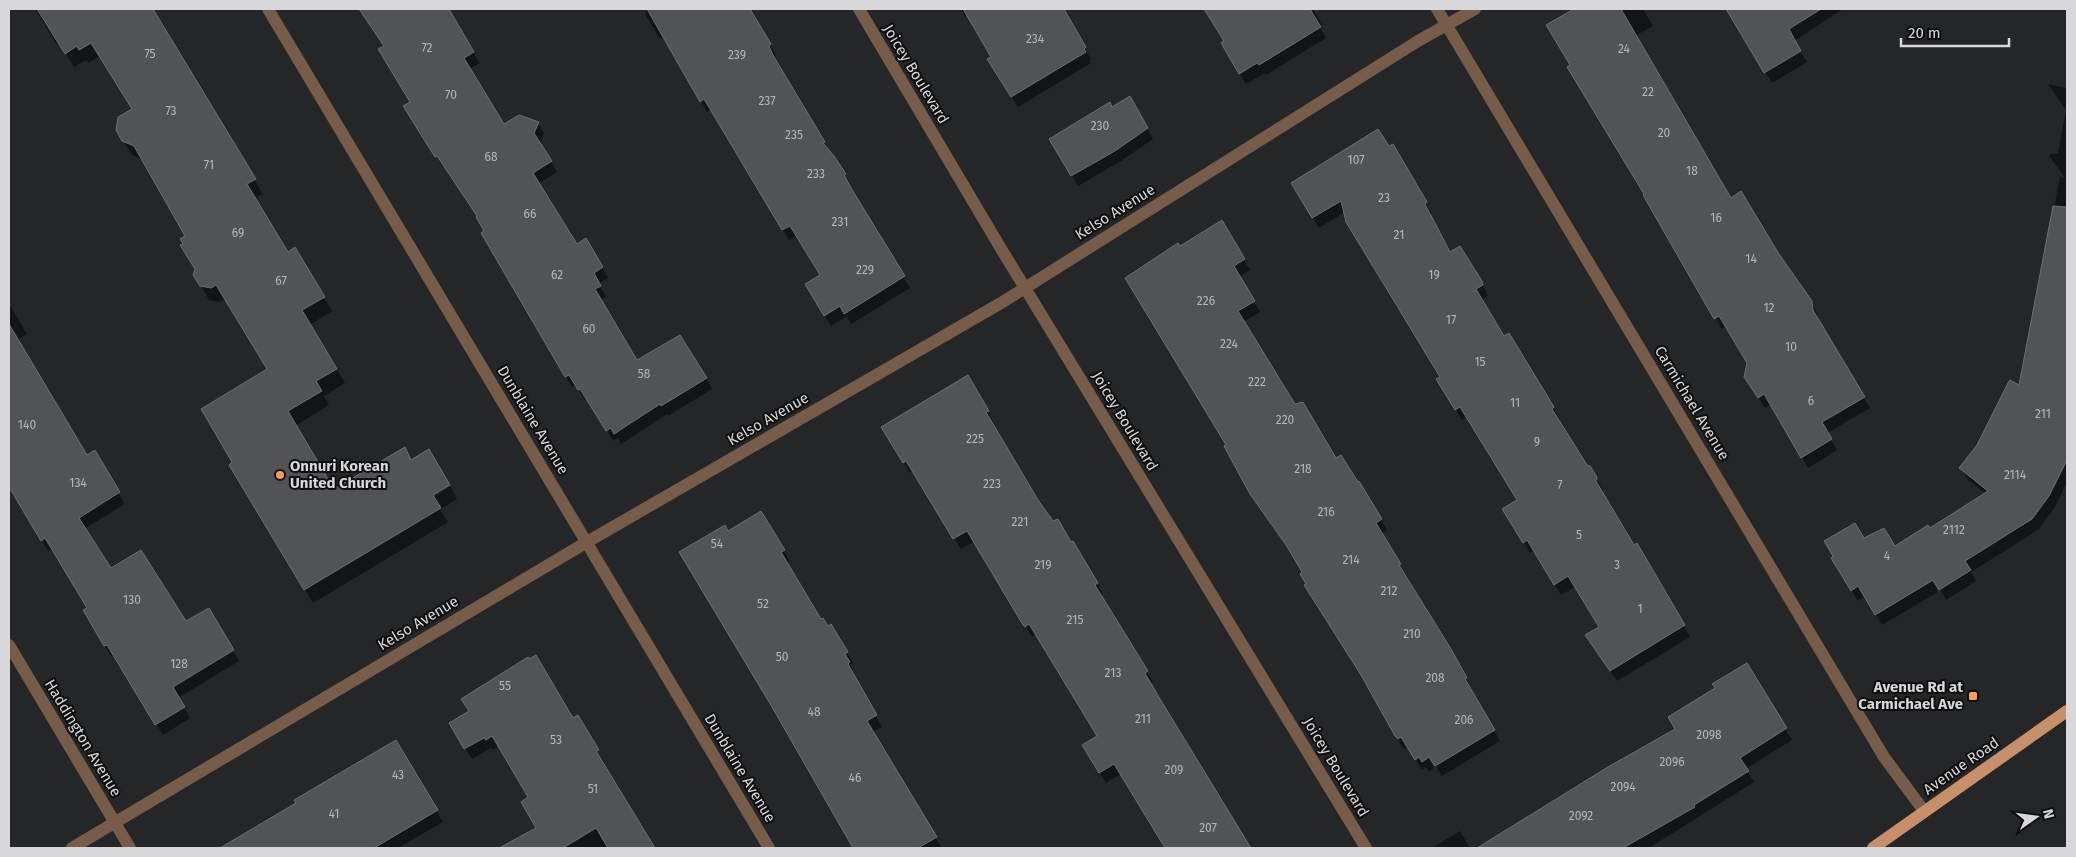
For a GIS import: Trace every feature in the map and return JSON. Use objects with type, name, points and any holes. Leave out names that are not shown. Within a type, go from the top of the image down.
[{"type":"main road","name":"Avenue Road","points":[[1873,848],[2067,711]]},
{"type":"street","name":"Dunblaine Avenue","points":[[268,9],[769,848]]},
{"type":"street","name":"Joicey Boulevard","points":[[859,9],[1025,288],[1366,848]]},
{"type":"street","name":"Carmichael Avenue","points":[[1437,9],[1884,757],[1924,811]]},
{"type":"street","name":"Kelso Avenue","points":[[72,848],[587,542],[1025,288],[1418,41],[1475,9]]},
{"type":"street","name":"Haddington Avenue","points":[[9,645],[130,848]]},
{"type":"building","points":[[37,9],[153,9],[256,179],[247,184],[288,252],[295,247],[325,297],[302,310],[337,369],[316,381],[322,391],[288,411],[334,489],[405,447],[411,460],[429,449],[450,485],[433,495],[441,508],[304,590],[229,465],[232,462],[201,409],[267,369],[216,285],[211,288],[200,286],[193,275],[195,269],[180,245],[183,244],[180,239],[185,236],[134,146],[122,141],[116,130],[118,117],[132,109],[91,43],[79,50],[77,46],[65,54]]},
{"type":"building","points":[[359,9],[449,9],[474,52],[464,58],[504,124],[519,115],[539,122],[534,133],[552,161],[533,173],[577,244],[586,238],[603,267],[594,273],[601,286],[595,289],[637,360],[680,335],[707,378],[661,406],[660,404],[614,434],[611,428],[606,431],[580,389],[578,390],[569,375],[565,377],[481,233],[484,231],[477,216],[437,156],[435,157],[403,106],[410,102],[378,49],[384,46]]},
{"type":"building","points":[[647,9],[750,9],[771,44],[769,46],[774,57],[825,142],[823,143],[846,174],[844,175],[851,188],[905,276],[844,314],[840,306],[824,316],[805,284],[820,275],[790,226],[782,230],[704,99],[700,102]]},
{"type":"building","points":[[963,9],[1064,9],[1086,47],[1084,49],[1086,52],[1011,97],[987,59],[991,57]]},
{"type":"building","points":[[1204,9],[1310,9],[1321,27],[1259,65],[1257,63],[1239,74],[1221,43],[1224,41]]},
{"type":"building","points":[[1574,9],[1621,9],[1731,198],[1741,191],[1779,254],[1812,301],[1813,310],[1865,397],[1822,422],[1832,439],[1801,458],[1764,394],[1758,398],[1744,377],[1747,363],[1719,316],[1714,319],[1644,194],[1567,67],[1570,65],[1546,25]]},
{"type":"building","points":[[1726,9],[1821,9],[1789,29],[1801,51],[1764,73]]},
{"type":"building","points":[[1130,96],[1148,128],[1115,151],[1071,176],[1049,139],[1110,102],[1112,107]]},
{"type":"building","points":[[1378,129],[1389,146],[1393,144],[1427,202],[1425,204],[1450,252],[1460,246],[1482,281],[1483,285],[1476,289],[1504,336],[1509,333],[1554,407],[1552,409],[1587,465],[1590,466],[1597,477],[1596,481],[1634,545],[1637,543],[1685,625],[1610,671],[1585,635],[1599,627],[1568,576],[1554,585],[1527,540],[1523,543],[1502,509],[1517,500],[1460,407],[1455,410],[1436,379],[1440,377],[1346,222],[1341,201],[1312,218],[1291,183]]},
{"type":"building","points":[[2053,206],[2067,207],[2067,460],[2049,496],[2032,519],[1965,561],[1971,570],[1939,590],[1933,580],[1875,615],[1858,586],[1851,591],[1831,558],[1833,556],[1824,541],[1855,523],[1864,538],[1884,528],[1895,546],[1928,525],[1930,528],[1988,491],[1959,468],[1977,445],[2010,380],[2019,385]]},
{"type":"building","points":[[1222,220],[1245,259],[1234,266],[1255,301],[1238,311],[1295,404],[1303,402],[1336,458],[1341,455],[1359,481],[1382,519],[1376,523],[1401,564],[1399,565],[1451,649],[1467,678],[1465,679],[1495,730],[1435,766],[1429,757],[1422,762],[1419,757],[1415,760],[1401,737],[1398,739],[1395,736],[1361,675],[1304,585],[1306,584],[1300,574],[1302,572],[1286,545],[1250,494],[1224,446],[1226,445],[1125,278],[1178,243],[1180,246]]},
{"type":"building","points":[[9,324],[87,455],[95,450],[120,492],[79,518],[111,568],[141,550],[186,621],[209,608],[234,650],[173,687],[185,707],[155,725],[107,645],[104,646],[83,610],[87,608],[45,538],[41,541],[9,487]]},
{"type":"building","points":[[968,375],[989,411],[986,412],[1038,500],[1053,521],[1058,519],[1071,542],[1073,541],[1098,583],[1095,585],[1148,671],[1145,673],[1160,699],[1251,848],[1165,848],[1114,764],[1099,773],[1082,745],[1097,736],[1029,624],[1025,627],[1023,625],[967,531],[953,539],[906,461],[903,463],[881,427]]},
{"type":"building","points":[[761,511],[785,550],[781,552],[821,619],[823,618],[828,626],[831,624],[848,652],[845,654],[850,662],[848,664],[877,715],[867,721],[937,837],[918,848],[853,848],[772,707],[679,552],[725,525],[728,531]]},
{"type":"building","points":[[536,655],[573,718],[578,715],[599,750],[596,751],[655,848],[608,848],[596,828],[563,848],[499,848],[536,828],[521,802],[528,797],[492,736],[486,740],[484,738],[464,749],[449,723],[469,711],[461,699],[528,657],[529,659]]},
{"type":"building","points":[[1747,663],[1787,728],[1740,758],[1749,771],[1694,805],[1695,807],[1623,848],[1477,848],[1608,767],[1675,729],[1668,717],[1715,688],[1712,684]]},
{"type":"building","points":[[396,740],[438,810],[374,848],[220,848],[296,803],[294,800]]},
{"type":"place","name":"Onnuri Korean United Church","points":[[280,475]]},
{"type":"place","name":"Avenue Rd at Carmichael Ave","points":[[1973,696]]}]
